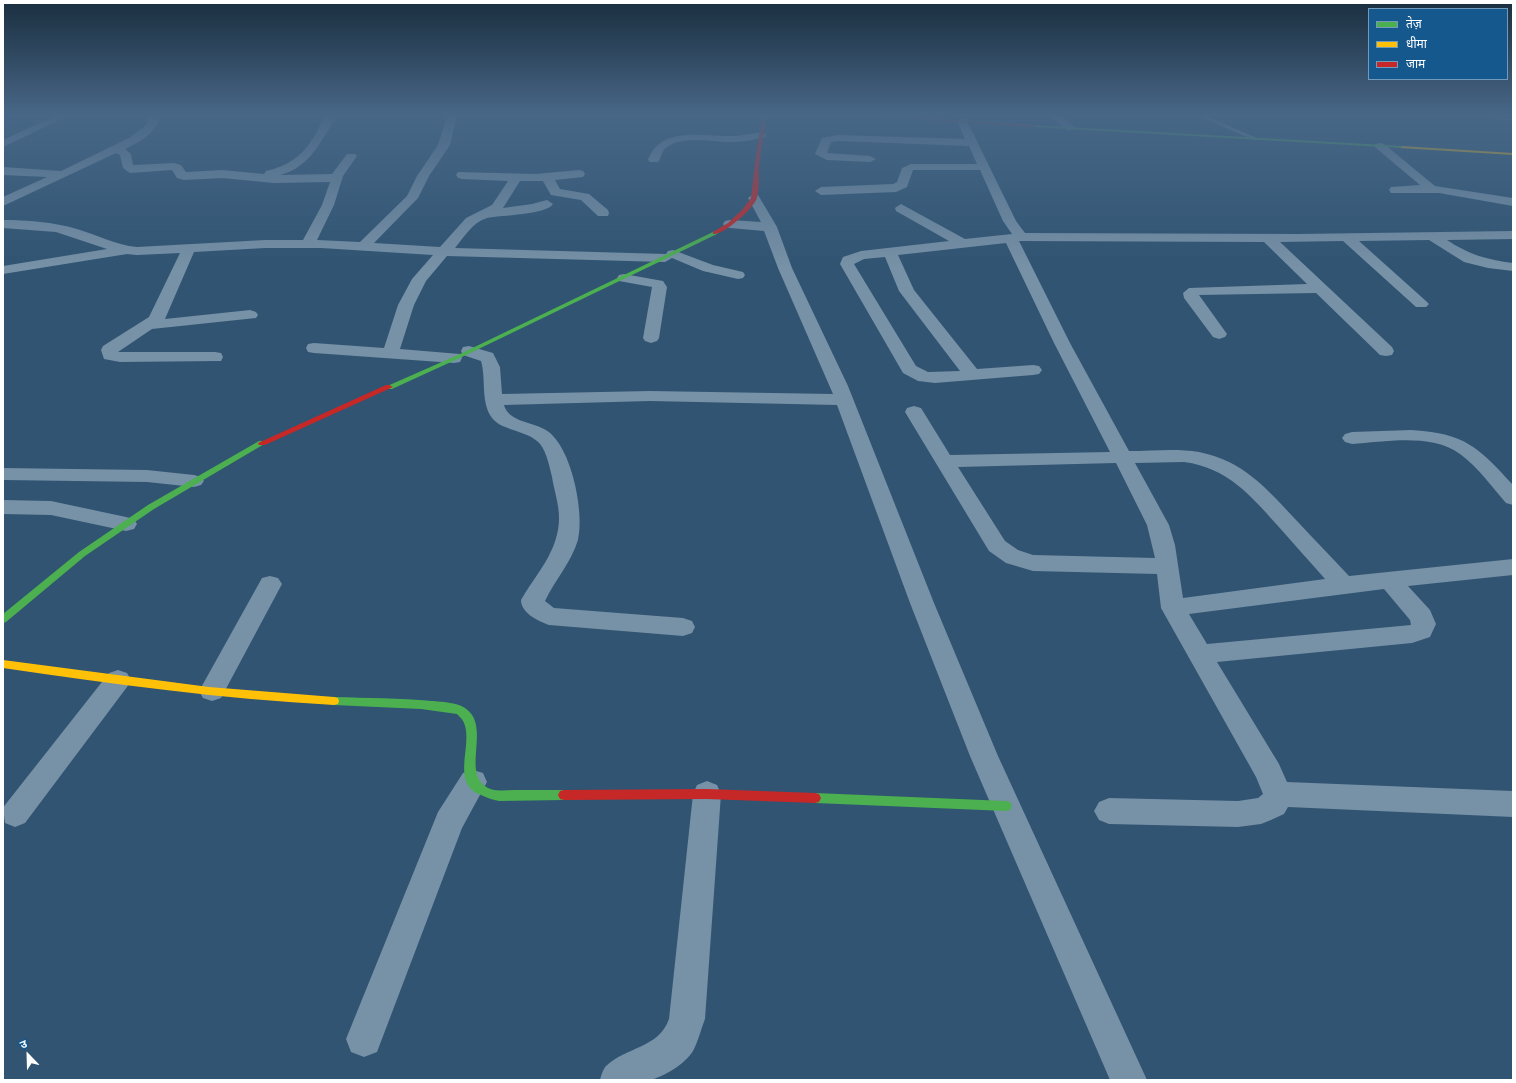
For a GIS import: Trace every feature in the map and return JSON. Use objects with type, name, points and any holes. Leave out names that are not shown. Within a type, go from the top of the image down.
[{"type":"street","points":[[3,202],[79,167]]},
{"type":"street","points":[[128,167],[130,169],[166,167]]},
{"type":"street","points":[[176,167],[180,175],[184,176],[222,174],[309,180],[336,178]]},
{"type":"street","points":[[255,176],[284,171],[295,167]]},
{"type":"street","points":[[308,244],[328,205],[336,178],[344,167]]},
{"type":"street","points":[[364,246],[412,198],[429,167]]},
{"type":"street","points":[[3,619],[82,554],[126,524],[194,481],[259,445],[462,355],[712,235],[730,224],[744,211],[754,198],[757,167]]},
{"type":"street","points":[[821,191],[896,188],[902,184],[906,170],[911,167],[984,167],[1010,221],[1062,343],[1158,525],[1164,545],[1173,608],[1269,772],[1277,794],[1274,805],[1261,811],[1238,814],[1109,811]]},
{"type":"street","points":[[1405,167],[1432,189]]},
{"type":"street","points":[[3,171],[63,174]]},
{"type":"street","points":[[462,175],[515,179],[548,178],[579,174]]},
{"type":"street","points":[[548,178],[555,192],[585,197],[603,213]]},
{"type":"street","points":[[390,354],[406,305],[413,290],[428,268],[445,252],[471,221],[497,208],[515,179]]},
{"type":"street","points":[[1395,190],[1432,189],[1513,202]]},
{"type":"street","points":[[754,198],[770,227],[785,268],[844,400],[922,603],[1006,806],[1129,1080]]},
{"type":"street","points":[[480,216],[534,208],[546,204]]},
{"type":"street","points":[[901,208],[964,244]]},
{"type":"street","points":[[3,224],[58,228],[128,250]]},
{"type":"street","points":[[730,224],[770,227]]},
{"type":"street","points":[[1034,370],[935,378],[924,377],[909,369],[847,264],[848,260],[852,258],[890,252],[1016,238],[1347,238],[1513,235]]},
{"type":"street","points":[[1432,236],[1468,260],[1479,263],[1513,267]]},
{"type":"street","points":[[1268,238],[1386,351]]},
{"type":"street","points":[[1347,238],[1421,304]]},
{"type":"street","points":[[3,270],[128,250],[308,244],[364,246],[445,252],[669,256],[708,268],[738,275]]},
{"type":"street","points":[[189,248],[159,314],[149,325],[116,344],[109,350],[110,355],[120,357],[215,357]]},
{"type":"street","points":[[890,252],[899,276],[907,291],[972,375]]},
{"type":"street","points":[[624,278],[658,284],[660,287],[651,338]]},
{"type":"street","points":[[1219,334],[1192,298],[1191,293],[1194,291],[1320,288]]},
{"type":"street","points":[[149,325],[250,315]]},
{"type":"street","points":[[314,348],[390,354],[462,355],[486,357],[490,360],[492,366],[491,377],[494,400],[500,415],[508,421],[529,427],[543,436],[551,445],[556,457],[568,503],[570,519],[567,540],[559,558],[533,600],[533,605],[549,616],[683,627]]},
{"type":"street","points":[[494,400],[650,396],[844,400]]},
{"type":"street","points":[[914,412],[997,546],[1016,560],[1033,563],[1166,566]]},
{"type":"street","points":[[1352,438],[1413,437],[1446,439],[1466,449],[1513,498]]},
{"type":"street","points":[[945,461],[1122,456],[1184,456],[1214,462],[1234,472],[1253,486],[1344,586]]},
{"type":"street","points":[[3,474],[147,476],[194,481]]},
{"type":"street","points":[[3,508],[51,508],[126,524]]},
{"type":"street","points":[[1173,608],[1344,586],[1513,567]]},
{"type":"street","points":[[1200,654],[1412,634],[1421,631],[1424,624],[1421,616],[1390,581]]},
{"type":"street","points":[[212,691],[270,584]]},
{"type":"street","points":[[3,664],[118,680],[288,699],[432,706],[456,710],[462,712],[470,724],[471,735],[468,770],[473,782],[481,790],[494,794],[707,794],[1006,806]]},
{"type":"street","points":[[15,814],[118,680]]},
{"type":"street","points":[[364,1039],[449,822],[473,782]]},
{"type":"street","points":[[618,1080],[631,1070],[658,1058],[670,1050],[680,1039],[687,1019],[707,794]]},
{"type":"street","points":[[1277,794],[1513,804]]},
{"type":"traffic: fast","points":[[389,387],[462,355],[715,233]]},
{"type":"traffic: fast","points":[[3,619],[82,554],[151,507],[262,443]]},
{"type":"traffic: fast","points":[[334,701],[439,706],[461,711],[468,720],[471,731],[470,770],[473,781],[480,790],[494,795],[564,795]]},
{"type":"traffic: fast","points":[[815,798],[1006,806]]},
{"type":"traffic: slow","points":[[3,664],[209,691],[292,699],[334,701]]},
{"type":"traffic: jam","points":[[715,233],[730,224],[744,211],[754,198],[757,167]]},
{"type":"traffic: jam","points":[[262,443],[389,387]]},
{"type":"traffic: jam","points":[[564,795],[707,794],[815,798]]}]
